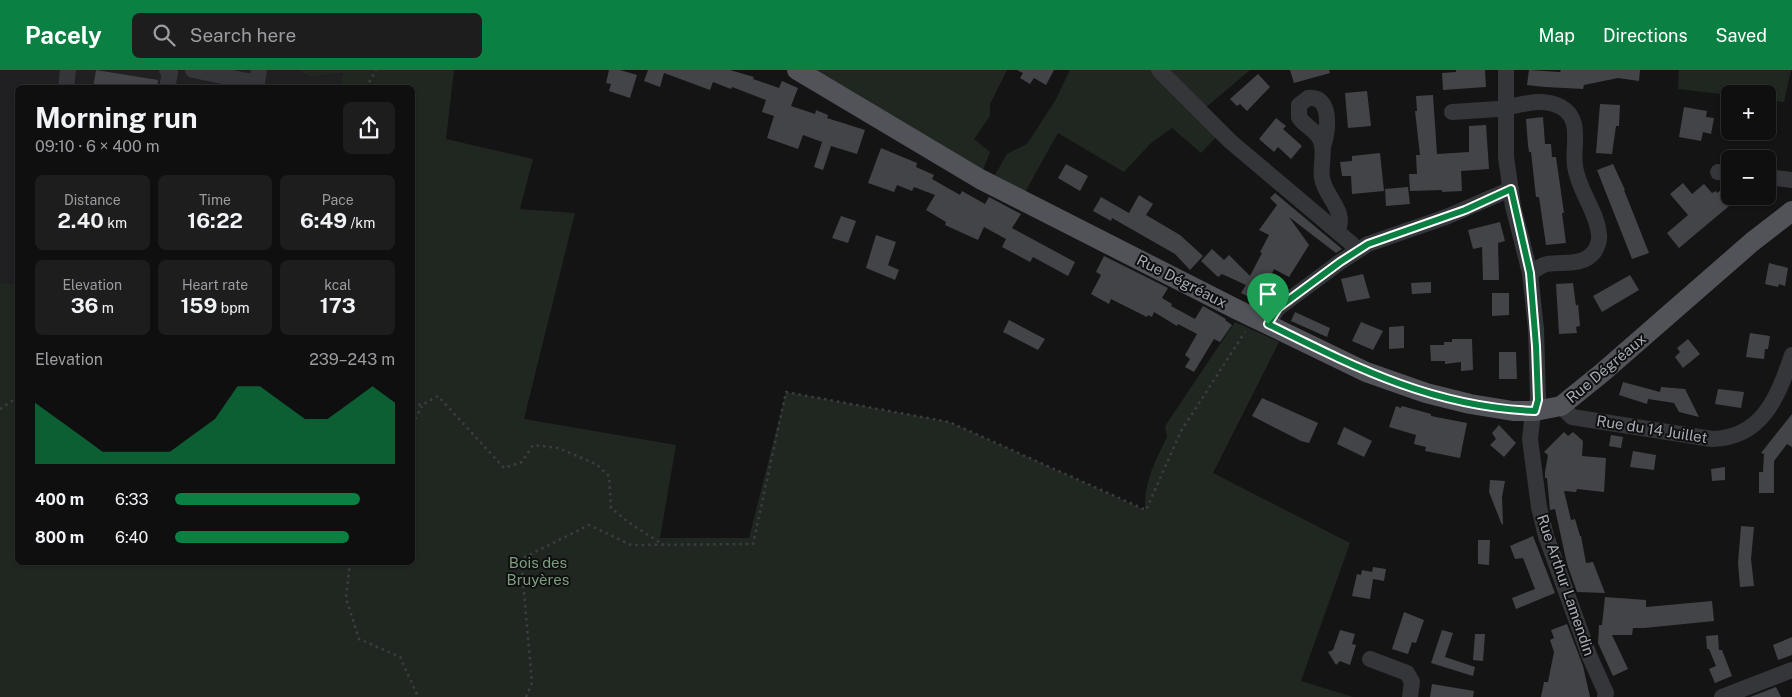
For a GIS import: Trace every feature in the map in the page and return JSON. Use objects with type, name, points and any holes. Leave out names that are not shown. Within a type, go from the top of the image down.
[{"type":"main road","name":"Rue Dégréaux","points":[[797,70],[980,179],[1366,372],[1411,389],[1470,404],[1512,410],[1535,411],[1560,406],[1603,372],[1752,242],[1792,211]]},
{"type":"street","points":[[66,85],[68,70]]},
{"type":"street","points":[[167,70],[170,72],[168,85]]},
{"type":"street","points":[[193,70],[257,83],[259,70]]},
{"type":"street","points":[[1159,70],[1231,142],[1352,244],[1354,252]]},
{"type":"street","name":"Rue Arthur Lamendin","points":[[1506,70],[1506,157],[1511,189],[1530,273],[1537,354],[1538,400],[1530,439],[1539,507],[1546,536],[1590,655],[1608,696]]},
{"type":"street","points":[[1452,112],[1506,107],[1531,102],[1559,106],[1573,118],[1575,125],[1574,154],[1578,179],[1599,235],[1595,251],[1579,262],[1547,264],[1530,273]]},
{"type":"street","points":[[1323,147],[1322,178],[1341,217],[1337,231]]},
{"type":"street","points":[[1776,178],[1792,180]]},
{"type":"street","points":[[1261,321],[1354,252],[1377,241],[1465,210],[1511,189]]},
{"type":"street","name":"Rue du 14 Juillet","points":[[1560,406],[1572,417],[1712,439],[1732,436],[1755,425],[1764,415],[1781,384],[1792,355]]},
{"type":"street","points":[[1370,659],[1407,674],[1412,682],[1410,697]]},
{"type":"street","points":[[1722,697],[1792,670]]},
{"type":"path","points":[[368,85],[376,70]]},
{"type":"path","points":[[526,697],[532,683],[521,559],[589,525],[631,546],[753,544],[786,392],[949,422],[1146,510],[1180,431],[1261,321]]},
{"type":"path","points":[[415,419],[422,405],[438,396],[504,468],[522,462],[533,445],[558,448],[596,464],[609,476],[611,508],[628,522],[664,545]]},
{"type":"path","points":[[0,409],[15,399]]},
{"type":"path","points":[[415,404],[422,405]]},
{"type":"path","points":[[350,565],[346,598],[359,639],[400,657],[418,697]]},
{"type":"shaded area","points":[[0,70],[298,70],[310,77],[343,73],[340,85],[15,85],[15,285],[0,282]]},
{"type":"green space","name":"Bois des Bruyères","points":[[298,70],[454,70],[446,139],[533,159],[520,209],[575,213],[524,419],[676,445],[660,538],[749,538],[786,392],[949,422],[1145,510],[1148,481],[1167,437],[1165,426],[1235,322],[1279,342],[1213,473],[1350,543],[1301,681],[1353,697],[0,697],[0,282],[15,285],[15,565],[415,565],[415,85],[340,85],[343,73],[310,77]]},
{"type":"green space","points":[[813,70],[1007,70],[990,104],[990,116],[974,139],[990,152],[982,172]]},
{"type":"green space","points":[[1070,70],[1250,70],[1204,109],[1218,135],[1201,153],[1172,128],[1151,143],[1124,172],[1058,133],[1024,194],[993,178],[1007,154],[1027,144],[1055,101]]},
{"type":"green space","points":[[1679,70],[1791,70],[1784,102],[1776,101],[1776,85],[1721,85],[1721,94],[1678,89]]},
{"type":"building","points":[[96,70],[158,80],[157,85],[94,85]]},
{"type":"building","points":[[609,70],[620,70],[637,75],[630,98],[609,91],[611,84],[606,83]]},
{"type":"building","points":[[648,70],[730,70],[754,77],[753,79],[779,88],[782,81],[798,88],[791,106],[815,114],[816,110],[828,115],[827,118],[865,130],[857,154],[831,146],[823,170],[814,167],[822,142],[803,135],[798,149],[767,138],[774,116],[762,112],[766,100],[713,82],[710,90],[664,73],[660,87],[644,81]]},
{"type":"building","points":[[1017,70],[1054,70],[1046,85],[1034,78],[1030,84],[1020,78],[1023,73]]},
{"type":"building","points":[[1290,70],[1329,70],[1330,73],[1294,83]]},
{"type":"building","points":[[1456,70],[1485,70],[1486,87],[1443,90],[1442,73],[1456,72]]},
{"type":"building","points":[[1529,70],[1560,72],[1561,70],[1640,70],[1639,81],[1618,78],[1584,85],[1583,89],[1527,85]]},
{"type":"building","points":[[1258,74],[1270,87],[1247,111],[1240,104],[1237,106],[1230,99]]},
{"type":"building","points":[[1367,91],[1371,126],[1348,128],[1345,93]]},
{"type":"building","points":[[1433,95],[1437,154],[1469,152],[1469,126],[1486,125],[1489,169],[1461,171],[1462,191],[1410,191],[1409,174],[1417,174],[1416,155],[1420,155],[1415,111],[1417,111],[1416,96]]},
{"type":"building","points":[[1600,104],[1620,105],[1619,126],[1616,126],[1612,154],[1596,153]]},
{"type":"building","points":[[1684,107],[1707,111],[1706,117],[1714,118],[1711,134],[1703,132],[1701,141],[1679,137]]},
{"type":"building","points":[[1543,117],[1545,144],[1551,144],[1552,157],[1556,157],[1566,243],[1546,245],[1539,197],[1536,197],[1526,119]]},
{"type":"building","points":[[1276,118],[1286,126],[1283,129],[1302,146],[1291,159],[1278,147],[1274,152],[1259,139]]},
{"type":"building","points":[[881,148],[917,163],[916,167],[934,175],[932,179],[960,195],[962,191],[985,204],[989,197],[1021,214],[1012,228],[1075,262],[1068,276],[1033,257],[1030,262],[1002,247],[1006,239],[984,227],[978,240],[945,225],[946,222],[926,210],[935,195],[914,187],[912,191],[897,185],[894,192],[868,183]]},
{"type":"building","points":[[1380,153],[1384,191],[1352,194],[1351,176],[1342,176],[1340,162],[1352,161],[1352,156]]},
{"type":"building","points":[[1066,164],[1088,176],[1080,191],[1058,178]]},
{"type":"building","points":[[1613,164],[1649,253],[1632,259],[1597,170]]},
{"type":"building","points":[[1683,183],[1692,194],[1704,184],[1712,193],[1716,191],[1717,193],[1721,190],[1721,205],[1730,205],[1679,248],[1667,233],[1688,215],[1670,194]]},
{"type":"building","points":[[1408,187],[1410,204],[1386,206],[1385,189]]},
{"type":"building","points":[[1275,193],[1342,249],[1336,253],[1289,217],[1309,245],[1289,277],[1274,269],[1265,289],[1269,293],[1268,295],[1263,293],[1259,302],[1241,293],[1246,285],[1222,274],[1218,277],[1201,261],[1212,249],[1224,260],[1229,255],[1250,276],[1269,235],[1259,230],[1277,205],[1270,198]]},
{"type":"building","points":[[1139,195],[1153,204],[1146,215],[1180,235],[1203,256],[1190,270],[1175,254],[1112,218],[1111,221],[1093,211],[1101,197],[1129,213]]},
{"type":"building","points":[[841,216],[856,221],[848,243],[832,238]]},
{"type":"building","points":[[1500,222],[1505,241],[1498,243],[1499,280],[1483,280],[1482,247],[1473,249],[1468,230]]},
{"type":"building","points":[[876,235],[896,242],[888,265],[899,270],[895,280],[866,268]]},
{"type":"building","points":[[1104,256],[1168,288],[1162,298],[1172,304],[1171,306],[1195,319],[1203,306],[1226,319],[1232,325],[1220,342],[1214,339],[1194,372],[1185,367],[1190,359],[1185,355],[1197,334],[1178,324],[1177,326],[1154,312],[1152,317],[1148,315],[1147,317],[1111,299],[1109,304],[1091,294],[1101,275],[1096,272]]},
{"type":"building","points":[[1769,263],[1788,268],[1785,286],[1779,284],[1778,287],[1765,284]]},
{"type":"building","points":[[1363,274],[1370,298],[1347,302],[1341,279]]},
{"type":"building","points":[[1630,275],[1639,290],[1602,312],[1593,296]]},
{"type":"building","points":[[1431,282],[1431,293],[1412,294],[1411,283]]},
{"type":"building","points":[[1573,283],[1576,306],[1578,304],[1580,326],[1576,327],[1577,333],[1559,334],[1556,284]]},
{"type":"building","points":[[1492,293],[1509,293],[1509,315],[1492,316]]},
{"type":"building","points":[[1295,312],[1330,328],[1327,337],[1291,321]]},
{"type":"building","points":[[1009,320],[1045,339],[1038,350],[1003,332]]},
{"type":"building","points":[[1361,322],[1383,331],[1373,350],[1352,341]]},
{"type":"building","points":[[1404,326],[1404,348],[1389,349],[1389,327]]},
{"type":"building","points":[[1750,333],[1770,336],[1768,349],[1765,349],[1764,359],[1746,357]]},
{"type":"building","points":[[1452,339],[1472,339],[1473,370],[1461,371],[1461,362],[1445,364],[1445,361],[1431,361],[1430,345],[1444,345],[1444,342],[1452,342]]},
{"type":"building","points":[[1688,339],[1700,354],[1683,368],[1675,357],[1680,352],[1677,348]]},
{"type":"building","points":[[1499,352],[1516,352],[1517,379],[1499,379]]},
{"type":"building","points":[[1623,382],[1660,392],[1661,387],[1685,389],[1699,417],[1679,412],[1674,403],[1648,399],[1647,404],[1619,395]]},
{"type":"building","points":[[1718,389],[1744,392],[1741,408],[1715,404]]},
{"type":"building","points":[[1262,398],[1318,423],[1309,443],[1301,441],[1252,416]]},
{"type":"building","points":[[1396,406],[1431,414],[1431,416],[1467,423],[1460,458],[1425,451],[1426,447],[1414,444],[1416,435],[1389,427]]},
{"type":"building","points":[[1792,414],[1792,447],[1787,444],[1774,461],[1774,493],[1759,493],[1759,472],[1763,472],[1764,454],[1761,453]]},
{"type":"building","points":[[1499,425],[1516,443],[1504,457],[1490,445],[1496,439],[1492,433]]},
{"type":"building","points":[[1344,427],[1372,441],[1364,457],[1337,444]]},
{"type":"building","points":[[1564,432],[1568,436],[1573,432],[1583,441],[1582,456],[1606,458],[1604,492],[1577,489],[1576,492],[1564,491],[1571,520],[1575,519],[1581,536],[1586,563],[1593,562],[1605,593],[1577,592],[1567,564],[1555,509],[1550,510],[1547,478],[1545,478],[1548,455],[1544,452]]},
{"type":"building","points":[[1611,435],[1623,437],[1621,448],[1609,446]]},
{"type":"building","points":[[1633,451],[1656,455],[1654,470],[1630,467]]},
{"type":"building","points":[[1725,467],[1725,480],[1712,481],[1711,469]]},
{"type":"building","points":[[1490,480],[1505,481],[1502,497],[1502,525],[1489,492]]},
{"type":"building","points":[[1741,526],[1754,527],[1751,559],[1754,586],[1740,587],[1738,563]]},
{"type":"building","points":[[1533,536],[1555,593],[1516,609],[1512,598],[1535,589],[1523,558],[1515,559],[1510,546]]},
{"type":"building","points":[[1478,540],[1490,540],[1489,565],[1478,564]]},
{"type":"building","points":[[1373,567],[1386,569],[1384,581],[1373,579],[1370,599],[1352,596],[1357,574],[1361,575],[1362,570],[1372,572]]},
{"type":"building","points":[[1605,597],[1646,600],[1646,607],[1712,601],[1714,621],[1633,628],[1632,635],[1612,635],[1628,669],[1613,676],[1598,643],[1599,625],[1602,625]]},
{"type":"building","points":[[1404,612],[1424,620],[1416,643],[1412,642],[1408,654],[1392,649]]},
{"type":"building","points":[[1567,624],[1583,666],[1590,697],[1541,697],[1544,682],[1548,682],[1554,652],[1550,640],[1554,638],[1551,630]]},
{"type":"building","points":[[1340,630],[1355,634],[1352,644],[1356,645],[1350,665],[1340,661],[1336,665],[1328,652],[1333,650]]},
{"type":"building","points":[[1442,630],[1453,633],[1445,657],[1475,667],[1473,676],[1431,663]]},
{"type":"building","points":[[1475,634],[1485,634],[1483,661],[1473,660]]},
{"type":"building","points":[[1718,635],[1719,650],[1722,650],[1732,676],[1715,683],[1709,669],[1716,666],[1709,649],[1707,649],[1706,636]]},
{"type":"building","points":[[1792,637],[1792,655],[1778,660],[1773,645]]},
{"type":"building","points":[[1432,684],[1474,691],[1473,697],[1430,697]]},
{"type":"building","points":[[1776,687],[1781,697],[1750,697]]},
{"type":"route","points":[[1511,189],[1513,206],[1530,273],[1536,328],[1538,400],[1535,411],[1470,404],[1384,380],[1268,324],[1278,308],[1354,252],[1368,244],[1465,210],[1511,189]]}]
